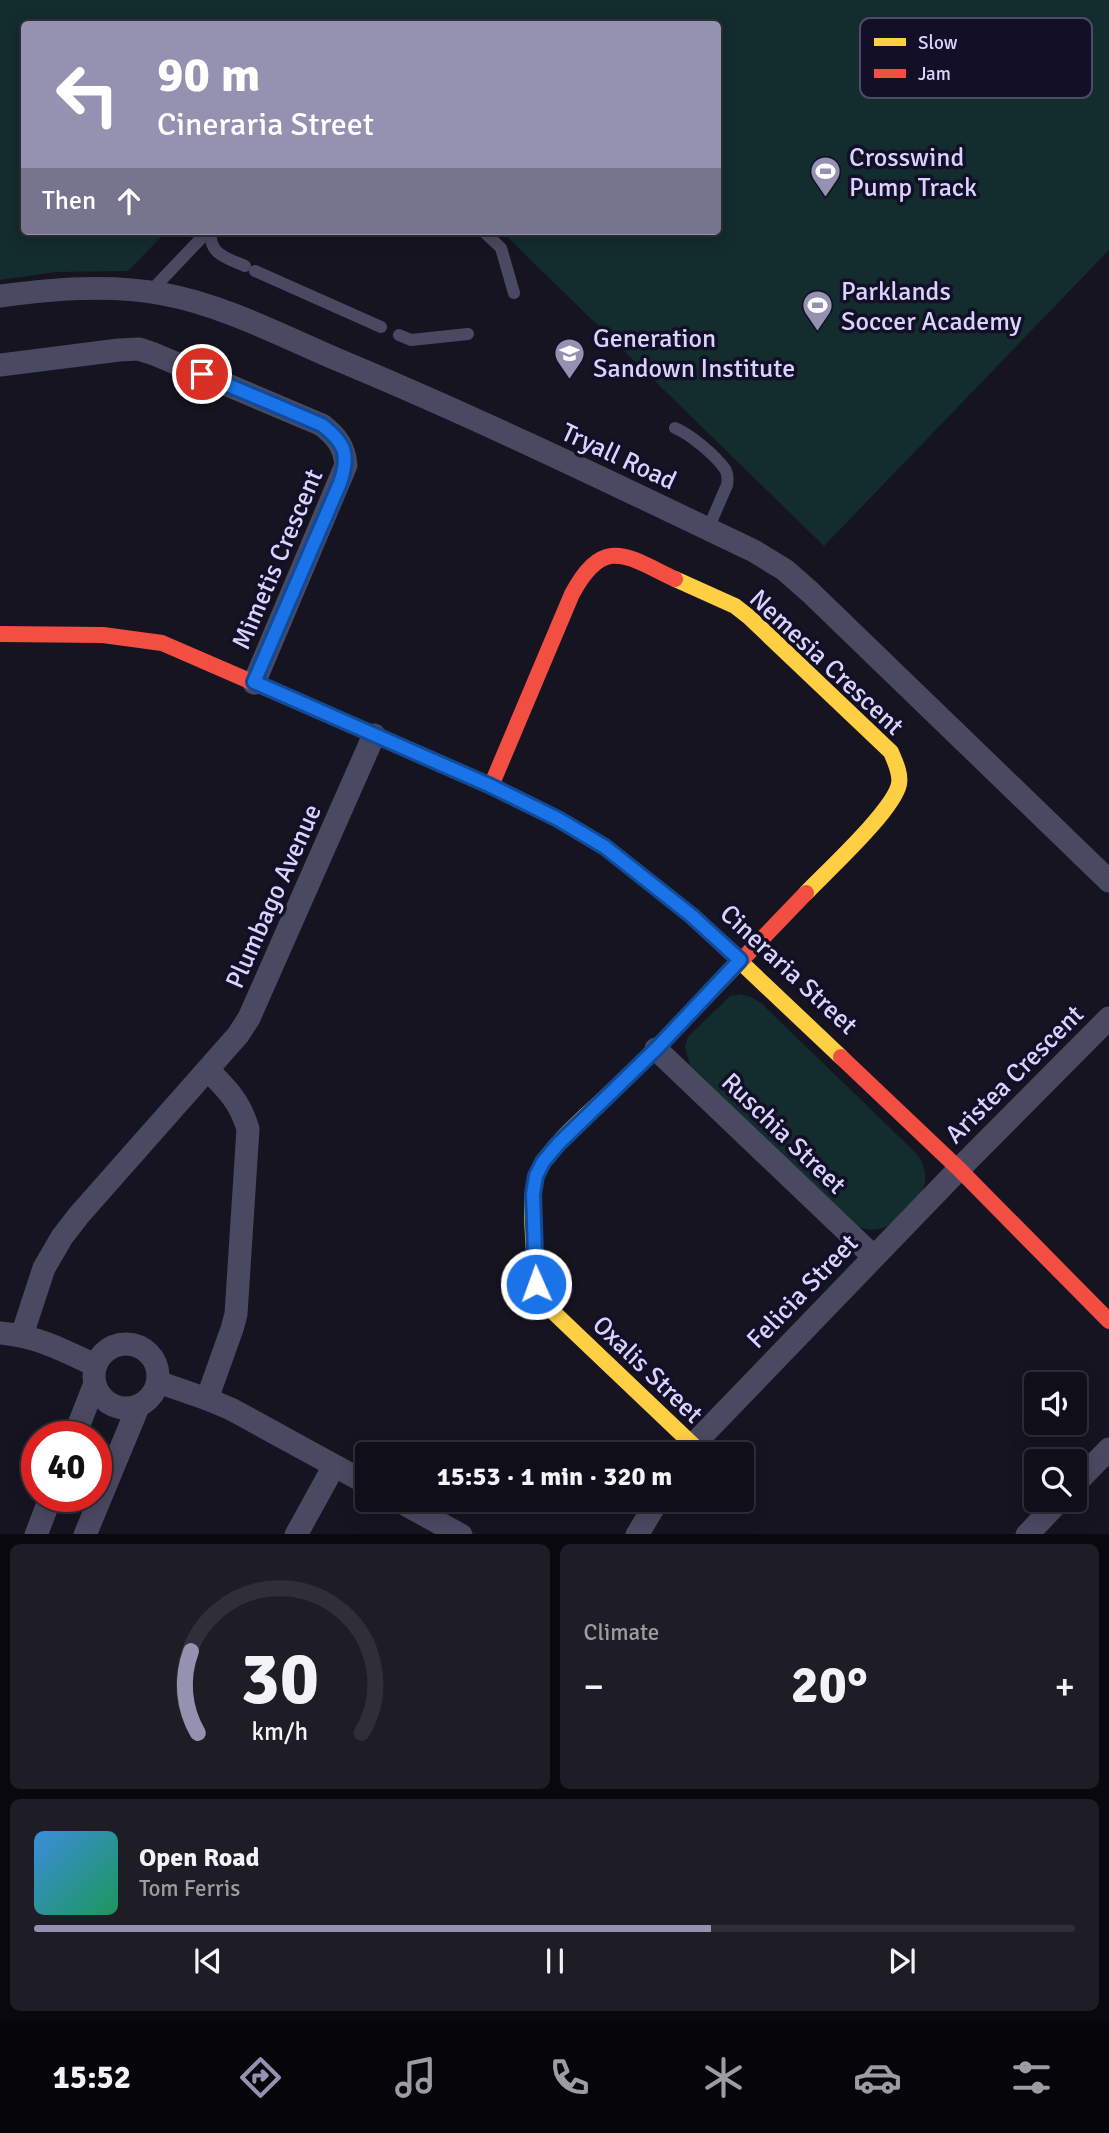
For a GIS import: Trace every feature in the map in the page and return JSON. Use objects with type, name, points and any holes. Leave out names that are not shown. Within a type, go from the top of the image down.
[{"type":"street","name":"Tryall Road","points":[[0,296],[48,290],[119,288],[209,305],[397,384],[754,551],[785,570],[810,592],[1109,881]]},
{"type":"street","name":"Mimetis Crescent","points":[[0,365],[139,349],[309,419],[336,436],[345,450],[346,465],[254,682]]},
{"type":"street","name":"Nemesia Crescent","points":[[491,786],[572,594],[584,572],[595,561],[608,554],[623,555],[735,606],[891,752],[900,769],[900,783],[894,799],[880,816],[740,960]]},
{"type":"street","name":"Cineraria Street","points":[[0,634],[144,638],[162,643],[491,786],[558,819],[605,847],[692,916],[740,960],[959,1169],[1109,1321]]},
{"type":"street","name":"Plumbago Avenue","points":[[11,1334],[62,1237],[239,1035],[256,1006],[374,735]]},
{"type":"street","name":"Oxalis Street","points":[[682,1442],[548,1307],[540,1295],[536,1284],[533,1194],[536,1176],[543,1162],[558,1144],[656,1049],[740,960]]},
{"type":"street","name":"Aristea Crescent","points":[[959,1169],[1109,1018]]},
{"type":"street","name":"Ruschia Street","points":[[656,1049],[874,1257]]},
{"type":"street","points":[[207,1399],[236,1314],[248,1129],[242,1110],[233,1095],[208,1070]]},
{"type":"street","name":"Felicia Street","points":[[698,1442],[959,1169]]},
{"type":"street","points":[[11,1334],[47,1344],[95,1376],[99,1395],[106,1403],[116,1408],[138,1407],[147,1401],[158,1382],[154,1361],[138,1346],[127,1344],[107,1349],[100,1356],[95,1376],[80,1421]]},
{"type":"street","points":[[158,1382],[207,1399],[259,1424],[355,1477]]},
{"type":"street","points":[[112,1469],[138,1407]]},
{"type":"street","points":[[1087,1472],[1109,1450]]},
{"type":"street","points":[[297,1534],[334,1466]]},
{"type":"street","points":[[36,1534],[45,1512]]},
{"type":"street","points":[[85,1534],[94,1512]]},
{"type":"street","points":[[419,1512],[459,1534]]},
{"type":"street","points":[[639,1534],[651,1512]]},
{"type":"street","points":[[1028,1534],[1049,1512]]},
{"type":"lane","points":[[150,292],[206,235]]},
{"type":"lane","points":[[210,235],[217,254],[381,327]]},
{"type":"lane","points":[[486,235],[501,248],[514,293]]},
{"type":"lane","points":[[399,335],[411,340],[468,334]]},
{"type":"lane","points":[[675,428],[688,433],[726,470],[727,485],[708,528]]},
{"type":"green space","name":"Parklands Soccer Academy","points":[[0,0],[1109,0],[1109,250],[824,546],[505,235],[721,235],[721,21],[21,21],[21,235],[163,235],[128,271],[56,272],[0,280]]},
{"type":"green space","points":[[740,994],[761,1003],[918,1155],[925,1177],[923,1190],[896,1221],[883,1228],[870,1230],[854,1225],[690,1065],[685,1047],[688,1037],[730,996]]},
{"type":"traffic: slow","points":[[675,579],[735,606],[749,617],[891,752],[899,780],[894,795],[873,824],[806,893]]},
{"type":"traffic: slow","points":[[372,734],[491,786],[558,819],[605,847],[692,916],[841,1057]]},
{"type":"traffic: slow","points":[[614,1089],[559,1142],[536,1177],[532,1214],[536,1284],[548,1307],[690,1442]]},
{"type":"traffic: jam","points":[[491,786],[572,594],[584,575],[606,557],[617,556],[643,563],[675,579]]},
{"type":"traffic: jam","points":[[0,634],[103,635],[162,643],[372,734]]},
{"type":"traffic: jam","points":[[614,1089],[806,893]]},
{"type":"traffic: jam","points":[[841,1057],[959,1169],[1109,1321]]},
{"type":"place","name":"Crosswind Pump Track","points":[[826,199]]},
{"type":"place","name":"Parklands Soccer Academy","points":[[818,333]]},
{"type":"place","name":"Generation Sandown Institute","points":[[570,380]]},
{"type":"route","points":[[202,374],[322,425],[336,436],[345,450],[346,465],[340,483],[254,682],[491,786],[558,819],[605,847],[692,916],[740,960],[543,1162],[536,1176],[533,1194],[536,1284]]}]
